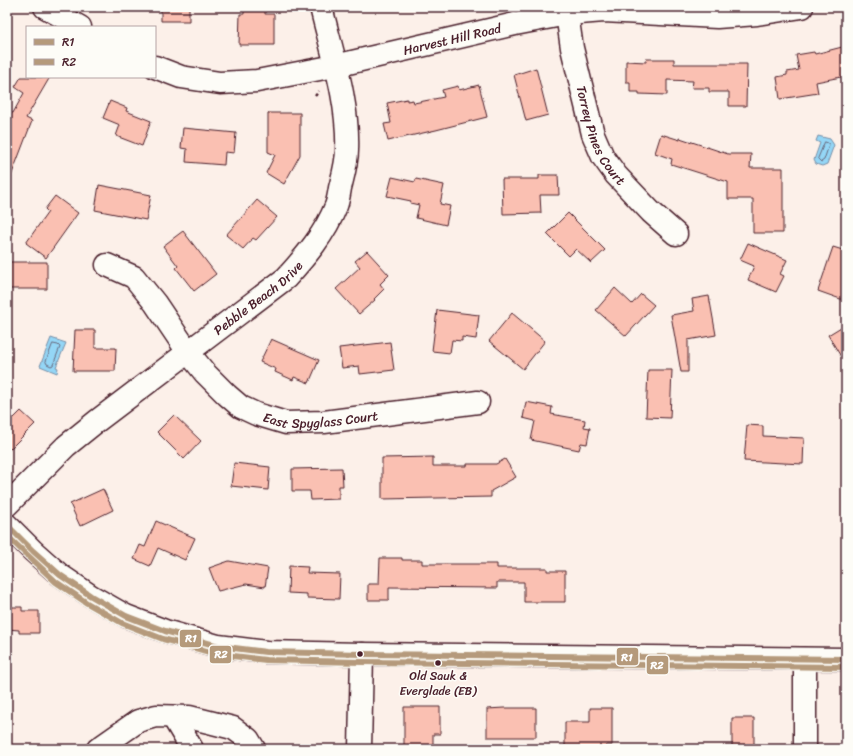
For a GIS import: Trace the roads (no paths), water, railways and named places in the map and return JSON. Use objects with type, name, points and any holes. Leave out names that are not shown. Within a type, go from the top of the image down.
[{"type":"street","points":[[45,7],[78,26]]},
{"type":"street","name":"Pebble Beach Drive","points":[[7,505],[66,446],[286,278],[307,255],[320,236],[336,206],[348,151],[343,96],[321,7]]},
{"type":"street","name":"Harvest Hill Road","points":[[156,67],[181,77],[220,83],[257,81],[335,66],[515,24],[568,14],[604,11],[717,17],[758,14],[802,7]]},
{"type":"street","name":"Torrey Pines Court","points":[[568,14],[572,48],[593,134],[603,156],[616,175],[651,212],[676,234]]},
{"type":"street","name":"East Spyglass Court","points":[[107,265],[134,277],[155,303],[188,352],[205,373],[227,395],[256,414],[286,423],[324,422],[478,402]]},
{"type":"street","points":[[7,525],[33,551],[60,574],[91,596],[126,616],[165,631],[218,646],[266,652],[362,654],[846,659]]},
{"type":"street","points":[[360,749],[362,654]]},
{"type":"street","points":[[805,659],[805,749]]},
{"type":"street","points":[[109,746],[138,721],[156,716],[189,717],[233,728],[248,739],[254,749]]},
{"type":"street","points":[[173,717],[192,749]]},
{"type":"water","points":[[818,136],[830,139],[834,145],[827,164],[822,166],[816,164],[814,160],[820,143],[816,141]]},
{"type":"water","points":[[51,338],[66,343],[56,367],[58,368],[57,373],[40,366]]},
{"type":"place","name":"Old Sauk & Everglade (EB)","points":[[438,663]]}]
